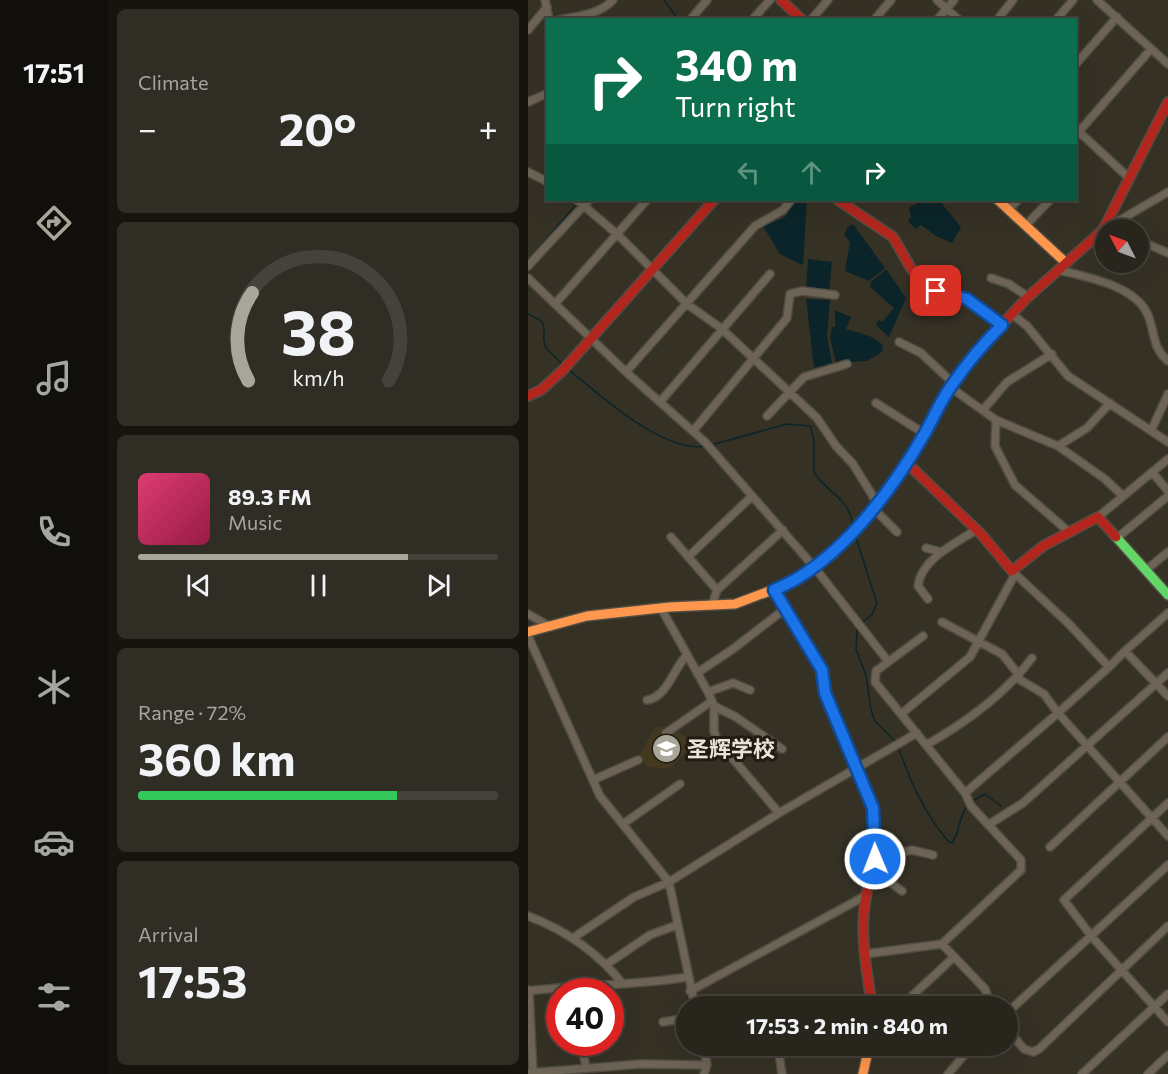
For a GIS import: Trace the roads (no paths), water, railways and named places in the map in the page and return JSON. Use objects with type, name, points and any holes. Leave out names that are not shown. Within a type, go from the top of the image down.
[{"type":"street","points":[[570,18],[592,14],[607,7],[613,0]]},
{"type":"street","points":[[692,18],[707,0]]},
{"type":"street","points":[[754,18],[770,0]]},
{"type":"street","points":[[782,0],[800,18]]},
{"type":"street","points":[[813,18],[828,0]]},
{"type":"street","points":[[876,18],[891,0]]},
{"type":"street","points":[[937,0],[957,18]]},
{"type":"street","points":[[939,18],[954,0]]},
{"type":"street","points":[[999,18],[1013,0]]},
{"type":"street","points":[[1058,18],[1073,0]]},
{"type":"street","points":[[1097,0],[1168,64]]},
{"type":"street","points":[[546,3],[549,18]]},
{"type":"street","points":[[528,30],[546,3]]},
{"type":"street","points":[[1077,63],[1117,17]]},
{"type":"street","points":[[1129,178],[1077,132],[1151,49]]},
{"type":"street","points":[[528,102],[546,94]]},
{"type":"street","points":[[1113,219],[1129,178],[1168,102]]},
{"type":"street","points":[[528,172],[546,181]]},
{"type":"street","points":[[1124,219],[1168,192]]},
{"type":"street","points":[[555,304],[646,201]]},
{"type":"street","points":[[528,396],[541,390],[566,367],[713,201]]},
{"type":"street","points":[[626,372],[755,226],[783,210],[790,201]]},
{"type":"street","points":[[839,201],[892,237],[912,270],[936,291],[967,299],[1002,325]]},
{"type":"street","points":[[999,201],[1065,261]]},
{"type":"street","points":[[1009,209],[1017,201]]},
{"type":"street","points":[[1026,225],[1049,201]]},
{"type":"street","points":[[528,266],[583,202],[687,304],[722,329],[817,418],[836,446],[853,464],[875,505],[897,532]]},
{"type":"street","points":[[692,996],[669,882],[600,796],[528,634],[587,616],[661,608],[735,604],[793,583],[815,568],[832,554],[860,523],[907,463],[951,385],[975,353],[1065,261],[1095,239]]},
{"type":"street","points":[[1149,245],[1168,253]]},
{"type":"street","points":[[1058,270],[1115,286],[1137,301],[1148,315],[1159,354],[1168,361]]},
{"type":"street","points":[[660,402],[770,274]]},
{"type":"street","points":[[528,278],[626,372],[708,445],[815,568],[887,660]]},
{"type":"street","points":[[991,278],[1009,284],[1028,297]]},
{"type":"street","points":[[693,431],[787,318],[789,299],[793,292],[835,295]]},
{"type":"street","points":[[1012,314],[1027,326],[1068,376],[1168,442]]},
{"type":"street","points":[[899,342],[921,353],[951,385],[996,420],[1058,446],[1105,479],[1123,496]]},
{"type":"street","points":[[983,410],[1007,382],[1052,354]]},
{"type":"street","points":[[767,416],[788,391],[804,377],[847,364]]},
{"type":"street","points":[[1151,430],[1168,394]]},
{"type":"street","points":[[876,403],[924,434]]},
{"type":"street","points":[[1058,446],[1095,420],[1110,404]]},
{"type":"street","points":[[996,420],[995,446],[1015,484],[1069,532]]},
{"type":"street","points":[[901,714],[970,657],[1013,573],[1043,546],[1098,517],[1168,459]]},
{"type":"street","points":[[907,463],[976,530],[1013,573],[1069,624],[1108,667]]},
{"type":"street","points":[[1117,538],[1168,494],[1152,472]]},
{"type":"street","points":[[688,557],[752,496]]},
{"type":"street","points":[[1098,517],[1168,595]]},
{"type":"street","points":[[712,605],[717,590],[783,530]]},
{"type":"street","points":[[928,599],[918,583],[924,571],[941,552],[976,530]]},
{"type":"street","points":[[671,537],[717,590]]},
{"type":"street","points":[[926,548],[941,552]]},
{"type":"street","points":[[1146,570],[1168,552]]},
{"type":"street","points":[[774,590],[822,670],[825,693],[873,808],[875,859],[867,895],[865,954],[871,996]]},
{"type":"street","points":[[661,608],[708,692],[713,704],[714,731],[717,740],[779,813]]},
{"type":"street","points":[[697,673],[733,649],[786,608]]},
{"type":"street","points":[[968,799],[1168,613]]},
{"type":"street","points":[[528,614],[551,627]]},
{"type":"street","points":[[942,622],[1002,654],[1018,676],[1044,694],[1119,784],[1168,836]]},
{"type":"street","points":[[865,954],[942,944],[1023,865],[988,825],[875,682],[876,671],[887,660],[923,636]]},
{"type":"street","points":[[1125,651],[1168,696]]},
{"type":"street","points":[[647,700],[656,699],[663,693],[676,667],[686,656]]},
{"type":"street","points":[[926,745],[948,733],[1018,676],[1032,658]]},
{"type":"street","points":[[988,825],[1023,803],[1168,673]]},
{"type":"street","points":[[708,692],[733,683],[750,690]]},
{"type":"street","points":[[666,733],[713,704]]},
{"type":"street","points":[[713,704],[782,749]]},
{"type":"street","points":[[573,938],[634,897],[669,882],[779,813],[917,733]]},
{"type":"street","points":[[1050,847],[1168,737]]},
{"type":"street","points":[[593,780],[638,760]]},
{"type":"street","points":[[623,824],[680,784]]},
{"type":"street","points":[[1168,803],[1064,900],[1092,937],[1168,1022]]},
{"type":"street","points":[[875,859],[912,850],[933,855]]},
{"type":"street","points":[[1018,1003],[1168,865]]},
{"type":"street","points":[[871,877],[887,880],[902,891]]},
{"type":"street","points":[[690,991],[867,895]]},
{"type":"street","points":[[528,916],[573,938],[607,964],[618,978]]},
{"type":"street","points":[[607,964],[650,935],[677,925]]},
{"type":"street","points":[[1018,1042],[1024,1049],[1033,1052],[1039,1049],[1168,927]]},
{"type":"street","points":[[942,944],[985,989],[987,996]]},
{"type":"street","points":[[912,996],[954,957]]},
{"type":"street","points":[[624,983],[650,984],[687,977]]},
{"type":"street","points":[[546,990],[529,990],[530,1073],[586,1067],[707,1065]]},
{"type":"street","points":[[1082,1074],[1168,994]]},
{"type":"street","points":[[663,1022],[676,1020]]},
{"type":"street","points":[[1148,1074],[1168,1055]]},
{"type":"street","points":[[584,1056],[586,1067]]},
{"type":"street","points":[[704,1074],[707,1065],[706,1056]]},
{"type":"street","points":[[782,1056],[782,1074]]},
{"type":"street","points":[[863,1074],[867,1056]]},
{"type":"street","points":[[948,1074],[963,1056]]},
{"type":"water","points":[[796,201],[807,201],[803,265],[780,254],[763,226],[784,218]]},
{"type":"water","points":[[921,201],[940,201],[961,227],[952,243],[936,236],[921,225],[915,229],[908,221],[911,217],[909,208]]},
{"type":"water","points":[[853,224],[885,268],[869,281],[845,271],[850,242],[844,235],[847,228]]},
{"type":"water","points":[[808,259],[832,262],[829,291],[806,290]]},
{"type":"water","points":[[886,269],[906,298],[889,337],[876,325],[878,320],[882,322],[894,308],[870,287],[871,282]]},
{"type":"water","points":[[806,299],[830,300],[827,336],[832,363],[814,368]]},
{"type":"water","points":[[835,310],[851,317],[846,329],[875,339],[883,345],[882,352],[867,361],[836,363],[830,337],[832,327],[835,327]]},
{"type":"waterway","points":[[664,0],[675,18]]},
{"type":"waterway","points":[[528,260],[576,205]]},
{"type":"waterway","points":[[528,314],[541,321],[546,348],[562,364]]},
{"type":"waterway","points":[[568,369],[615,407],[652,432],[689,446],[706,446]]},
{"type":"waterway","points":[[711,445],[787,424],[810,426],[814,440],[814,472],[847,507],[853,525]]},
{"type":"waterway","points":[[855,535],[877,603],[872,615],[862,622]]},
{"type":"waterway","points":[[857,627],[856,649],[866,675],[871,710],[875,721],[896,742]]},
{"type":"waterway","points":[[898,746],[925,808],[939,830],[952,843],[968,805]]},
{"type":"waterway","points":[[971,802],[985,794],[1001,806]]},
{"type":"place","name":"圣辉学校","points":[[666,749]]}]
